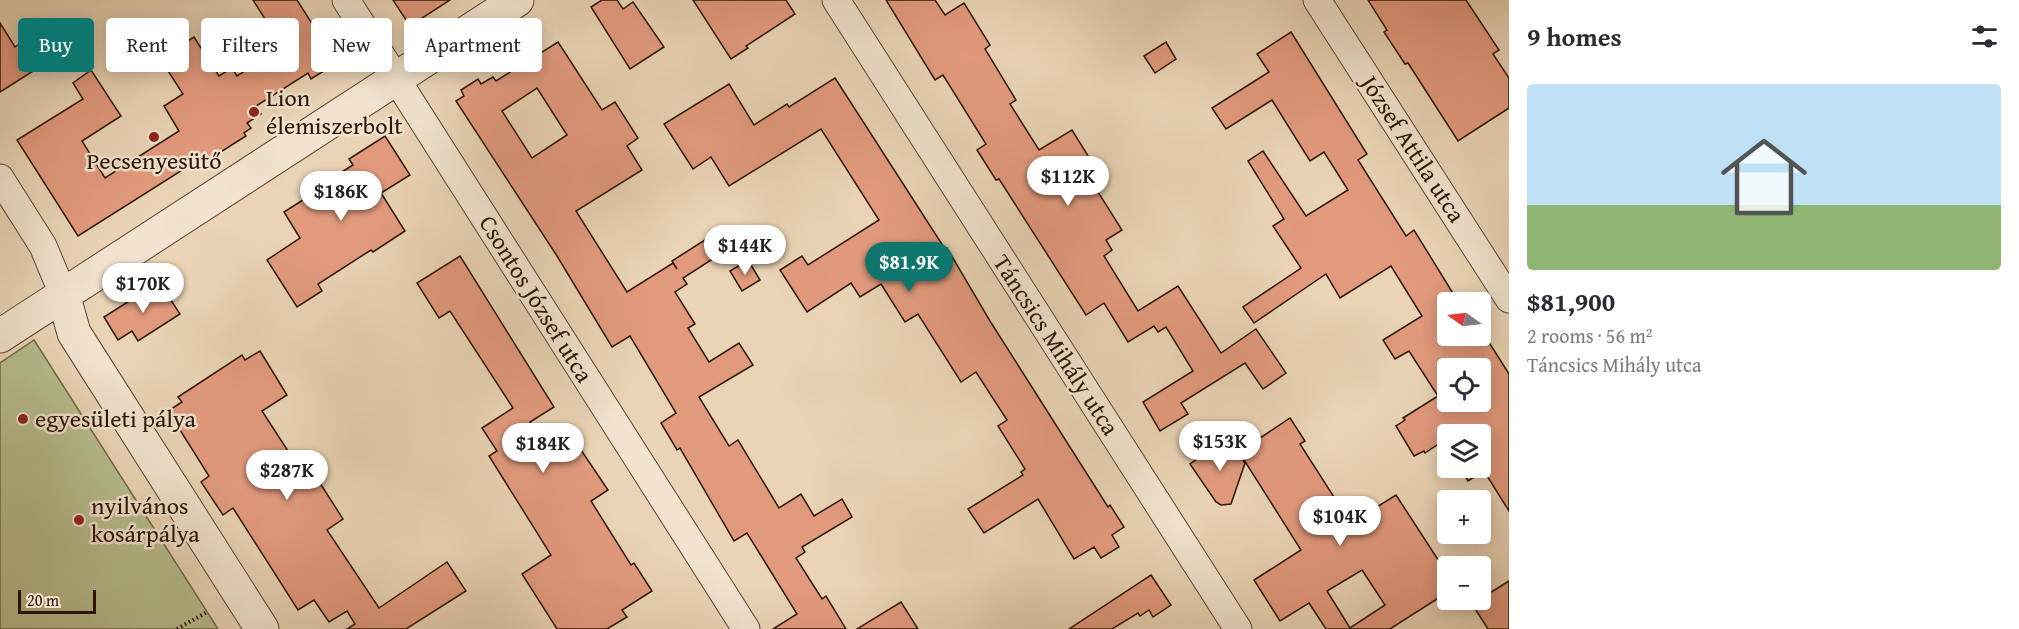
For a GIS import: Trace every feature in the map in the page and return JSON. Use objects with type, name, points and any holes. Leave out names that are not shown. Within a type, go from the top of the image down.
[{"type":"street","name":"Csontos József utca","points":[[345,0],[746,629]]},
{"type":"street","points":[[0,336],[517,0]]},
{"type":"street","name":"Táncsics Mihály utca","points":[[836,0],[1238,629]]},
{"type":"street","name":"József Attila utca","points":[[1317,0],[1509,299]]},
{"type":"street","points":[[0,178],[43,246],[63,294],[74,333],[262,629]]},
{"type":"path","points":[[177,629],[207,612]]},
{"type":"green space","points":[[34,340],[218,629],[0,629],[0,363]]},
{"type":"building","points":[[253,0],[297,0],[311,22],[311,72],[322,72],[311,79],[308,73],[256,106],[261,114],[247,123],[251,128],[244,133],[246,136],[205,162],[203,159],[199,162],[198,160],[78,236],[17,140],[83,99],[73,83],[88,72],[92,72],[121,116],[82,141],[105,178],[179,131],[164,106],[183,94],[169,72],[189,72],[189,40],[194,37],[201,48],[201,72],[216,72],[219,76],[226,72],[234,72],[237,76],[243,72],[299,72],[299,18],[264,18]]},
{"type":"building","points":[[393,0],[450,0],[422,18],[405,18]]},
{"type":"building","points":[[602,0],[617,0],[623,9],[633,2],[664,47],[630,69],[591,7]]},
{"type":"building","points":[[693,0],[786,0],[795,14],[746,46],[748,48],[731,59]]},
{"type":"building","points":[[886,0],[935,0],[945,15],[964,3],[990,45],[985,49],[1016,100],[1010,104],[1039,150],[1072,130],[1100,175],[1091,181],[1122,230],[1106,240],[1112,250],[1104,256],[1138,311],[1178,286],[1221,353],[1256,329],[1286,373],[1263,389],[1245,363],[1181,403],[1188,414],[1160,431],[1143,402],[1193,371],[1166,327],[1158,332],[1154,326],[1128,342],[1104,303],[1086,315],[999,179],[996,180],[977,150],[986,144],[943,75],[935,80]]},
{"type":"building","points":[[1368,0],[1466,0],[1499,50],[1493,54],[1509,78],[1509,108],[1458,141],[1408,63],[1405,64],[1384,32],[1387,30]]},
{"type":"building","points":[[0,23],[15,47],[18,45],[18,72],[32,72],[0,92]]},
{"type":"building","points":[[1291,32],[1367,154],[1358,160],[1406,236],[1414,230],[1452,292],[1437,292],[1437,346],[1491,345],[1509,374],[1509,511],[1488,478],[1491,478],[1491,424],[1437,424],[1437,445],[1425,453],[1424,451],[1414,456],[1396,426],[1405,420],[1403,418],[1437,397],[1437,412],[1491,412],[1491,358],[1437,358],[1437,394],[1409,351],[1395,359],[1383,340],[1422,316],[1391,266],[1340,298],[1326,274],[1254,323],[1243,307],[1301,268],[1273,226],[1284,219],[1248,161],[1263,151],[1306,216],[1348,190],[1324,152],[1310,161],[1272,100],[1226,129],[1212,108],[1269,72],[1257,54]]},
{"type":"building","points":[[558,42],[602,110],[615,102],[638,138],[627,146],[642,170],[576,211],[627,292],[673,263],[677,269],[672,261],[711,236],[722,253],[683,278],[687,284],[675,292],[695,324],[688,328],[709,362],[739,343],[753,365],[699,397],[729,446],[738,440],[779,508],[801,494],[814,516],[842,499],[852,517],[802,547],[805,552],[796,558],[822,599],[826,596],[846,629],[773,629],[797,614],[747,533],[734,541],[680,448],[677,450],[661,423],[676,413],[630,336],[612,347],[557,256],[456,101],[464,96],[461,90],[478,79],[481,84],[493,77],[496,81],[510,72],[542,72],[542,52]],"holes":[[[537,88],[567,135],[532,158],[502,111]]]},
{"type":"building","points":[[1166,42],[1176,59],[1155,73],[1144,56]]},
{"type":"building","points":[[835,78],[945,249],[947,248],[990,321],[1108,507],[1110,505],[1124,527],[1112,535],[1119,547],[1101,558],[1094,547],[1074,559],[1038,499],[984,533],[968,509],[1023,475],[1021,472],[1025,469],[998,426],[1007,420],[976,372],[961,382],[918,314],[905,322],[881,284],[860,297],[851,283],[807,312],[780,270],[802,256],[808,265],[879,220],[821,129],[729,186],[711,157],[693,169],[664,124],[729,84],[754,125],[787,104],[789,107]]},
{"type":"building","points":[[385,136],[410,175],[381,193],[405,231],[318,284],[322,291],[297,307],[267,260],[300,238],[284,212],[328,184],[326,182],[353,165],[349,159]]},
{"type":"building","points":[[460,256],[554,407],[530,422],[551,456],[575,441],[608,490],[591,501],[631,565],[634,563],[652,591],[622,610],[627,617],[607,629],[557,629],[522,574],[551,555],[489,456],[497,451],[482,428],[513,408],[450,311],[439,318],[417,283]]},
{"type":"building","points":[[748,260],[760,280],[742,291],[730,271]]},
{"type":"building","points":[[159,282],[180,314],[138,341],[132,331],[118,340],[104,317]]},
{"type":"building","points":[[260,351],[287,395],[262,411],[312,488],[320,483],[343,519],[327,530],[379,608],[447,562],[466,591],[406,629],[347,629],[355,624],[347,611],[329,622],[314,600],[298,610],[233,508],[223,515],[201,482],[209,476],[168,411],[182,402],[178,397],[242,355],[245,360]]},
{"type":"building","points":[[1290,418],[1305,441],[1300,444],[1348,519],[1362,511],[1364,515],[1396,495],[1437,558],[1437,599],[1390,629],[1326,629],[1309,603],[1280,621],[1254,580],[1301,550],[1239,452]],"holes":[[[1362,570],[1385,605],[1350,628],[1327,591]]]},
{"type":"building","points":[[1228,438],[1245,463],[1231,504],[1221,505],[1216,502],[1190,464]]},
{"type":"building","points":[[1151,575],[1171,605],[1153,617],[1149,610],[1140,616],[1138,613],[1112,629],[1069,629]]},
{"type":"building","points":[[1509,581],[1509,629],[1488,629],[1476,610],[1491,610],[1491,592]]},
{"type":"building","points":[[901,602],[918,629],[857,629]]},
{"type":"place","name":"Lion élemiszerbolt","points":[[254,112]]},
{"type":"place","name":"Pecsenyesütő","points":[[154,137]]},
{"type":"place","name":"egyesületi pálya","points":[[23,419]]},
{"type":"place","name":"nyilvános kosárpálya","points":[[79,520]]}]
